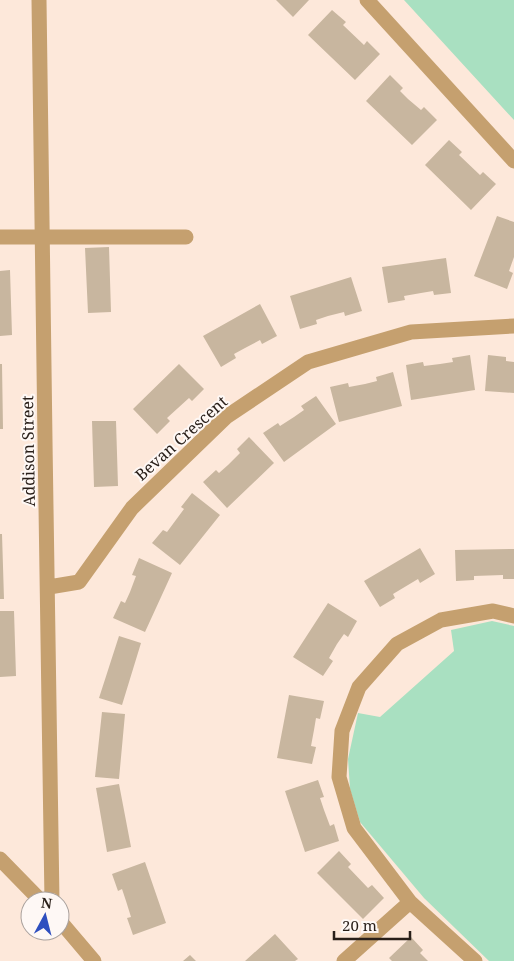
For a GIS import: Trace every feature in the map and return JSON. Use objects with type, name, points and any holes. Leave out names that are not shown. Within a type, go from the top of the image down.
[{"type":"street","name":"Addison Street","points":[[39,0],[40,237],[48,587],[52,891]]},
{"type":"street","points":[[368,0],[514,161]]},
{"type":"street","points":[[0,237],[186,237]]},
{"type":"street","name":"Bevan Crescent","points":[[48,587],[79,582],[132,508],[226,417],[308,362],[411,332],[514,326]]},
{"type":"street","points":[[475,961],[410,902],[354,828],[340,777],[342,731],[359,687],[397,644],[441,620],[493,611],[514,616]]},
{"type":"street","points":[[0,859],[31,891]]},
{"type":"street","points":[[344,961],[410,902]]},
{"type":"street","points":[[70,933],[94,961]]},
{"type":"green space","points":[[404,0],[514,0],[514,120]]},
{"type":"green space","points":[[492,621],[514,626],[514,961],[489,961],[424,898],[360,822],[350,789],[348,759],[358,713],[380,717],[454,651],[451,630]]},
{"type":"building","points":[[276,0],[309,0],[293,17]]},
{"type":"building","points":[[332,10],[346,22],[343,25],[364,45],[367,41],[380,54],[355,80],[308,35]]},
{"type":"building","points":[[390,75],[403,88],[400,91],[408,99],[421,110],[424,107],[437,120],[412,145],[366,101]]},
{"type":"building","points":[[449,140],[462,152],[459,155],[480,175],[483,172],[496,184],[471,210],[425,165]]},
{"type":"building","points":[[497,216],[514,222],[514,257],[509,271],[513,273],[507,289],[474,276]]},
{"type":"building","points":[[109,247],[111,312],[88,313],[85,248]]},
{"type":"building","points":[[446,258],[451,293],[434,295],[433,291],[404,296],[405,300],[388,303],[382,267]]},
{"type":"building","points":[[10,270],[12,335],[0,336],[0,271]]},
{"type":"building","points":[[351,277],[362,311],[345,316],[344,312],[328,316],[316,320],[317,324],[300,329],[290,296]]},
{"type":"building","points":[[260,304],[277,336],[262,344],[260,340],[234,354],[236,358],[221,367],[203,336]]},
{"type":"building","points":[[470,355],[475,390],[411,400],[406,365],[423,362],[424,366],[453,362],[452,358]]},
{"type":"building","points":[[488,355],[506,357],[506,361],[514,362],[514,393],[485,391]]},
{"type":"building","points":[[0,364],[2,364],[3,429],[0,429]]},
{"type":"building","points":[[179,364],[204,389],[192,401],[189,398],[167,418],[170,421],[157,434],[133,409]]},
{"type":"building","points":[[393,372],[402,406],[339,422],[330,387],[348,383],[349,387],[365,384],[377,381],[376,377]]},
{"type":"building","points":[[316,396],[336,424],[284,462],[263,433],[278,423],[280,426],[294,417],[304,410],[301,406]]},
{"type":"building","points":[[92,421],[116,421],[118,486],[94,487]]},
{"type":"building","points":[[249,437],[274,463],[227,508],[203,482],[216,470],[219,473],[228,465],[240,453],[237,449]]},
{"type":"building","points":[[192,493],[220,515],[180,565],[152,543],[163,530],[167,532],[184,509],[181,507]]},
{"type":"building","points":[[0,534],[2,534],[4,599],[0,599]]},
{"type":"building","points":[[420,548],[435,574],[420,583],[418,579],[393,594],[395,598],[380,607],[364,581]]},
{"type":"building","points":[[514,549],[514,579],[503,579],[503,575],[474,576],[474,580],[456,581],[455,550]]},
{"type":"building","points":[[139,558],[172,573],[145,632],[113,618],[121,601],[125,603],[130,592],[136,576],[132,575]]},
{"type":"building","points":[[328,603],[357,621],[348,637],[344,634],[337,644],[329,658],[333,661],[323,676],[293,657]]},
{"type":"building","points":[[0,611],[14,611],[16,676],[0,677]]},
{"type":"building","points":[[119,636],[141,643],[122,705],[99,698]]},
{"type":"building","points":[[289,695],[324,701],[320,719],[316,718],[311,746],[316,747],[312,764],[277,758]]},
{"type":"building","points":[[102,712],[125,714],[119,779],[95,777]]},
{"type":"building","points":[[318,780],[324,797],[320,798],[324,810],[330,826],[334,824],[339,841],[305,852],[285,791]]},
{"type":"building","points":[[119,784],[131,847],[107,852],[96,788]]},
{"type":"building","points":[[339,851],[351,864],[348,867],[368,888],[372,885],[384,898],[363,919],[317,873]]},
{"type":"building","points":[[145,862],[166,923],[133,935],[127,918],[131,917],[122,889],[118,891],[112,874]]},
{"type":"building","points":[[275,934],[298,959],[295,961],[245,961]]},
{"type":"building","points":[[411,937],[423,950],[420,953],[428,961],[392,961],[389,958]]},
{"type":"building","points":[[190,955],[196,961],[183,961]]}]
